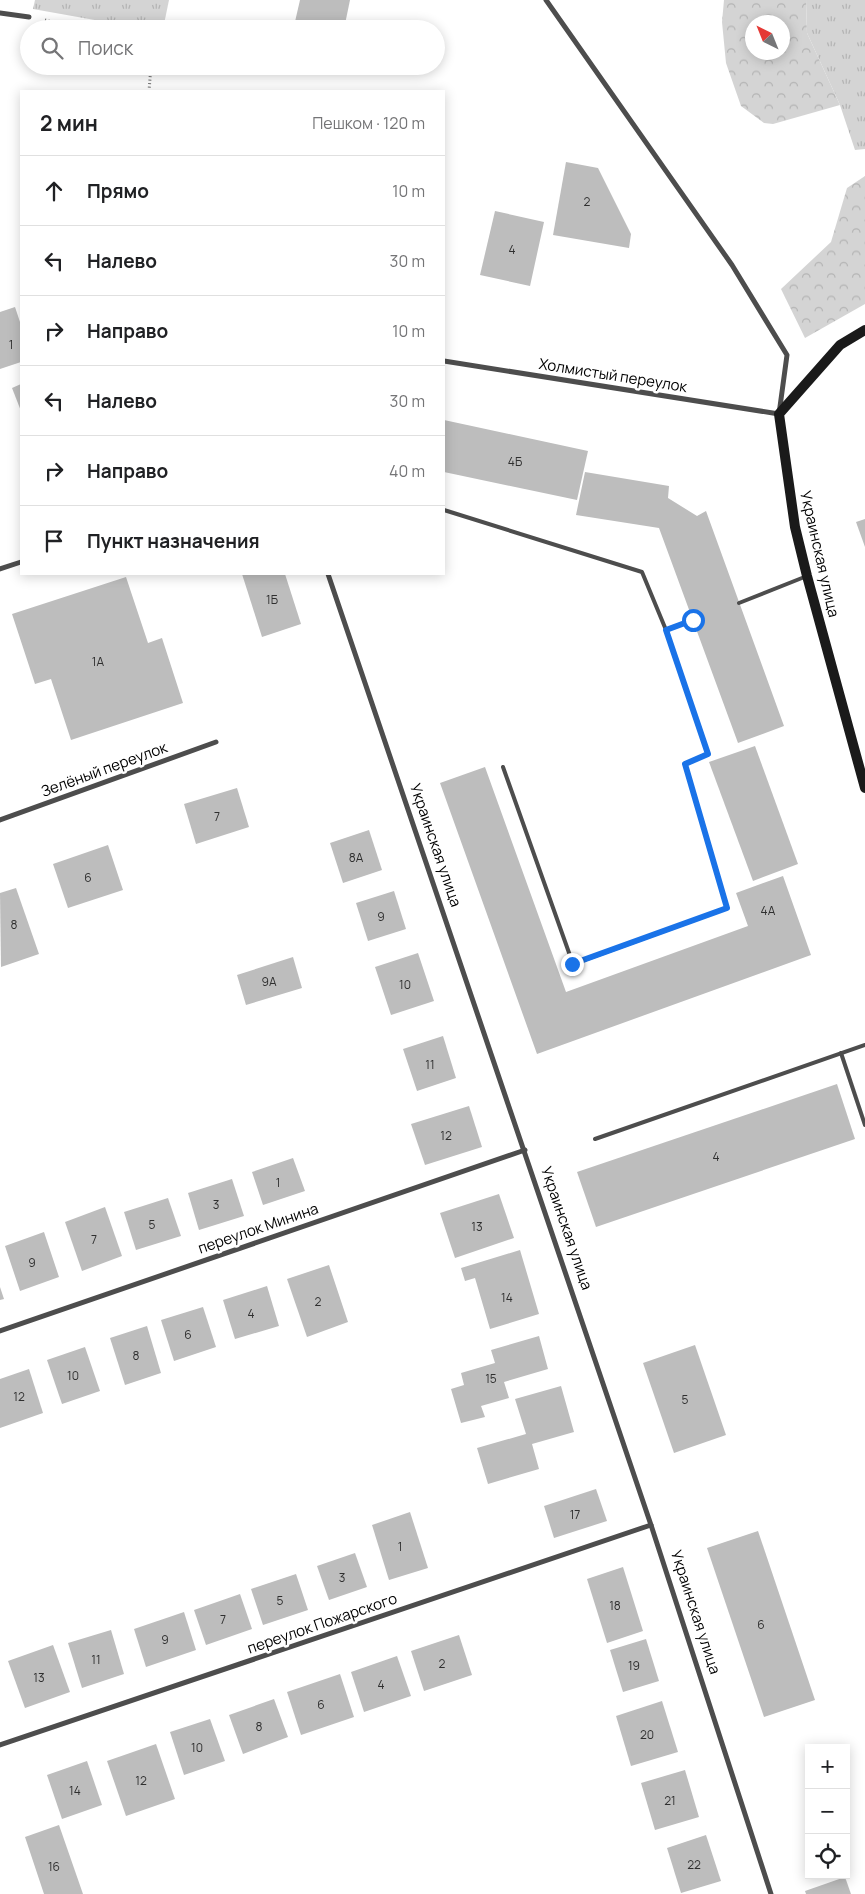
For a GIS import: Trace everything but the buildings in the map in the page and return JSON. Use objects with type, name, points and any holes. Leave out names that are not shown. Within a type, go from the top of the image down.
[{"type":"street","points":[[546,0],[732,265],[787,355],[779,414]]},
{"type":"street","points":[[0,13],[29,17]]},
{"type":"street","points":[[779,414],[840,345],[865,330]]},
{"type":"street","name":"Холмистый переулок","points":[[445,361],[779,414]]},
{"type":"street","name":"Украинская улица","points":[[779,414],[795,526],[865,788]]},
{"type":"street","points":[[0,569],[20,562]]},
{"type":"street","name":"Украинская улица","points":[[328,575],[651,1525],[772,1894]]},
{"type":"street","name":"Зелёный переулок","points":[[0,820],[216,742]]},
{"type":"street","name":"переулок Минина","points":[[0,1330],[524,1150]]},
{"type":"street","name":"переулок Пожарского","points":[[0,1745],[651,1525]]},
{"type":"lane","points":[[445,510],[642,572],[666,630],[708,754],[685,764],[727,908],[572,964],[503,767]]},
{"type":"lane","points":[[739,603],[807,576]]},
{"type":"lane","points":[[666,630],[693,620]]},
{"type":"lane","points":[[595,1139],[865,1044]]},
{"type":"lane","points":[[841,1053],[865,1126]]},
{"type":"path","points":[[29,17],[42,20]]},
{"type":"path","points":[[149,90],[150,75]]},
{"type":"green space","points":[[35,0],[169,0],[165,20],[95,20],[33,9]]},
{"type":"green space","points":[[724,0],[806,0],[807,33],[840,105],[773,124],[764,123],[741,106],[726,63],[722,22]]},
{"type":"green space","points":[[806,0],[865,0],[865,149],[855,150],[840,105],[807,33]]},
{"type":"green space","points":[[865,176],[865,304],[805,338],[781,289],[831,242],[847,188]]},
{"type":"route","points":[[572,964],[727,908],[685,764],[708,754],[666,630],[693,620]]}]
